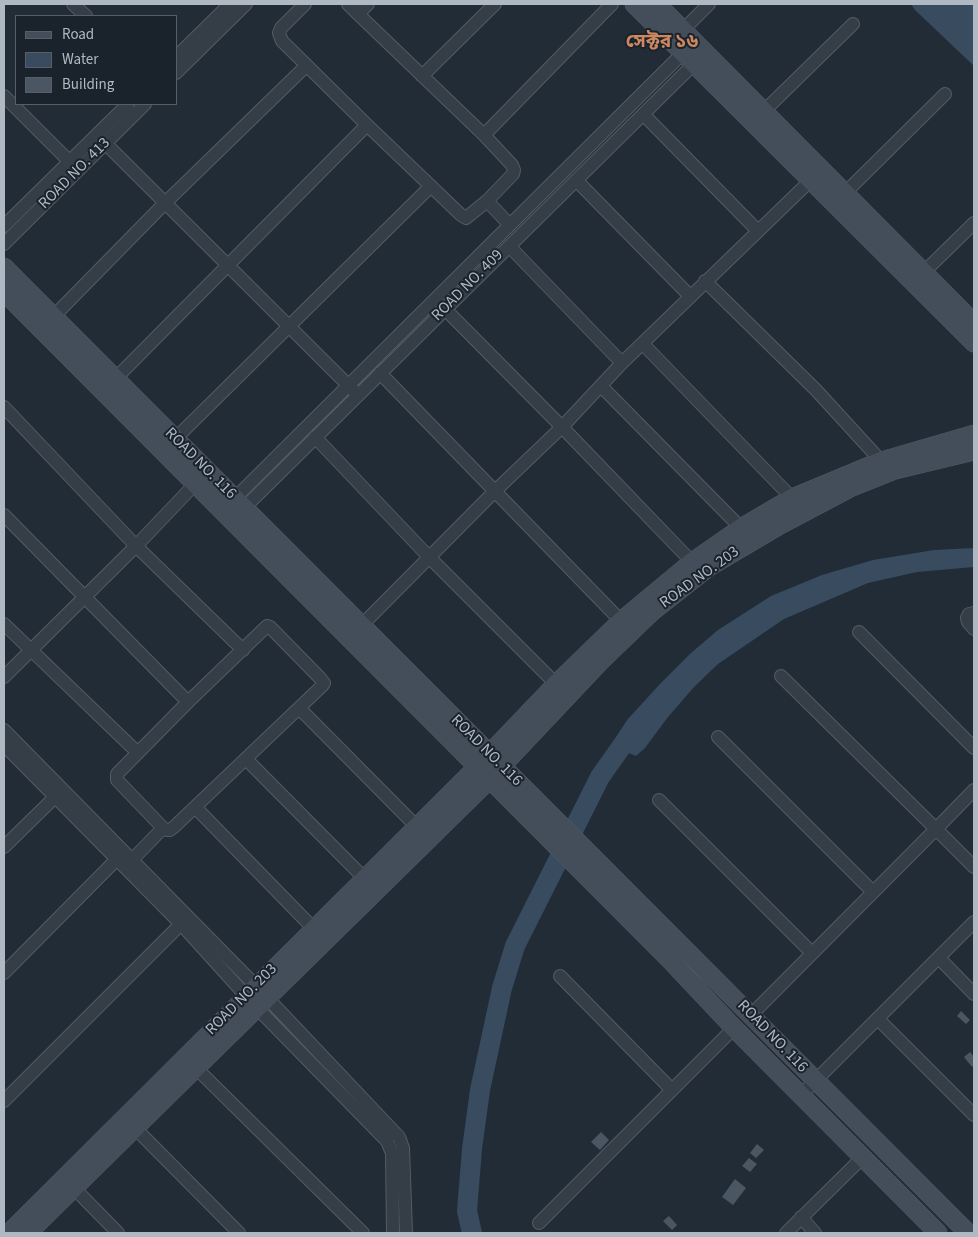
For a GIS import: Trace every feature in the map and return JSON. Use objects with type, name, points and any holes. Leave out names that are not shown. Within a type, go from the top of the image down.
[{"type":"street","points":[[73,4],[85,15]]},
{"type":"street","points":[[304,4],[281,28],[279,32],[282,41],[367,126],[466,218],[487,201],[513,174],[512,165],[484,135],[348,4]]},
{"type":"street","points":[[358,14],[368,4]]},
{"type":"street","points":[[422,76],[495,4]]},
{"type":"street","points":[[484,135],[612,4]]},
{"type":"street","points":[[634,4],[692,48],[764,111],[974,323]]},
{"type":"street","points":[[657,4],[692,48],[811,180],[974,343]]},
{"type":"street","points":[[692,48],[709,4]]},
{"type":"street","points":[[178,55],[237,5]]},
{"type":"street","points":[[178,71],[237,5]]},
{"type":"street","points":[[764,111],[853,24]]},
{"type":"street","name":"ROAD NO. 409","points":[[239,503],[315,437],[643,114],[692,48]]},
{"type":"street","name":"ROAD NO. 409","points":[[227,516],[349,386],[510,225],[692,48]]},
{"type":"street","points":[[53,317],[165,203],[306,66]]},
{"type":"street","points":[[845,193],[945,94]]},
{"type":"street","points":[[4,96],[70,162]]},
{"type":"street","name":"ROAD NO. 413","points":[[4,226],[127,105]]},
{"type":"street","name":"ROAD NO. 413","points":[[4,244],[144,105]]},
{"type":"street","points":[[643,114],[758,231]]},
{"type":"street","points":[[115,379],[367,126]]},
{"type":"street","points":[[105,143],[358,395]]},
{"type":"street","points":[[576,180],[690,296]]},
{"type":"street","points":[[361,626],[495,491],[562,427],[622,363],[811,180]]},
{"type":"street","points":[[175,439],[431,186]]},
{"type":"street","points":[[487,201],[510,225]]},
{"type":"street","points":[[924,272],[974,222]]},
{"type":"street","points":[[509,246],[622,363]]},
{"type":"street","name":"ROAD NO. 116","points":[[4,268],[361,626],[495,773],[533,823],[938,1233]]},
{"type":"street","points":[[705,281],[816,390],[881,461]]},
{"type":"street","name":"ROAD NO. 116","points":[[4,292],[227,516],[483,760]]},
{"type":"street","points":[[445,309],[692,562]]},
{"type":"street","points":[[643,344],[792,498]]},
{"type":"street","points":[[380,373],[622,621]]},
{"type":"street","points":[[601,386],[741,528]]},
{"type":"street","points":[[4,407],[136,546],[242,650]]},
{"type":"street","name":"ROAD NO. 203","points":[[28,1233],[196,1068],[314,929],[417,827],[556,684],[622,621],[692,562],[741,528],[792,498],[881,461],[974,434]]},
{"type":"street","points":[[315,437],[429,557],[556,684]]},
{"type":"street","name":"ROAD NO. 203","points":[[9,1233],[495,773],[601,661],[653,611],[709,567],[780,525],[850,488],[895,470],[974,451]]},
{"type":"street","points":[[4,677],[136,546],[195,484]]},
{"type":"street","points":[[4,515],[188,702]]},
{"type":"street","points":[[974,613],[969,614],[967,618],[974,629]]},
{"type":"street","points":[[4,624],[137,752]]},
{"type":"street","points":[[270,627],[324,683],[195,808],[170,830],[163,828],[116,777],[137,752],[242,650],[264,628],[270,627]]},
{"type":"street","points":[[859,632],[974,748]]},
{"type":"street","points":[[781,676],[974,867]]},
{"type":"street","points":[[299,708],[417,827]]},
{"type":"street","points":[[4,730],[132,860],[387,1141],[392,1153],[393,1233]]},
{"type":"street","points":[[718,737],[873,892]]},
{"type":"street","points":[[4,745],[181,924],[399,1137],[403,1148],[406,1233]]},
{"type":"street","points":[[246,759],[365,878]]},
{"type":"street","name":"ROAD NO. 116","points":[[495,773],[541,806],[968,1233]]},
{"type":"street","points":[[751,1015],[974,790]]},
{"type":"street","points":[[4,847],[55,796]]},
{"type":"street","points":[[659,800],[812,953]]},
{"type":"street","points":[[195,808],[314,929]]},
{"type":"street","points":[[132,860],[163,828]]},
{"type":"street","points":[[4,973],[117,859]]},
{"type":"street","points":[[801,1095],[974,922]]},
{"type":"street","points":[[4,1101],[181,924]]},
{"type":"street","points":[[939,958],[974,994]]},
{"type":"street","points":[[560,976],[672,1090]]},
{"type":"street","points":[[878,1019],[974,1115]]},
{"type":"street","points":[[539,1224],[734,1028]]},
{"type":"street","points":[[196,1068],[363,1233]]},
{"type":"street","points":[[135,1128],[240,1233]]},
{"type":"street","points":[[786,1233],[862,1157]]},
{"type":"street","points":[[74,1188],[118,1233]]},
{"type":"street","points":[[801,1217],[816,1233]]},
{"type":"water","points":[[911,4],[974,4],[974,66],[915,10]]},
{"type":"water","points":[[974,548],[974,567],[917,572],[868,583],[784,619],[718,664],[694,687],[645,748],[636,756],[626,752],[617,736],[627,720],[691,653],[718,630],[771,596],[822,575],[873,560],[934,550]]},
{"type":"building","points":[[961,1011],[970,1020],[966,1024],[957,1016]]},
{"type":"building","points":[[970,1052],[974,1057],[972,1067],[964,1057]]},
{"type":"building","points":[[601,1132],[609,1140],[600,1150],[591,1142]]},
{"type":"building","points":[[757,1144],[764,1150],[756,1158],[750,1153]]},
{"type":"building","points":[[749,1158],[757,1164],[750,1172],[742,1166]]},
{"type":"building","points":[[735,1179],[746,1188],[733,1205],[722,1197]]},
{"type":"building","points":[[669,1216],[677,1225],[672,1230],[663,1221]]},
{"type":"waterway","points":[[472,1233],[467,1211],[472,1149],[480,1090],[502,988],[515,946],[600,777],[638,723]]},
{"type":"district","name":"সেক্টর ১৬","points":[[662,43]]}]
